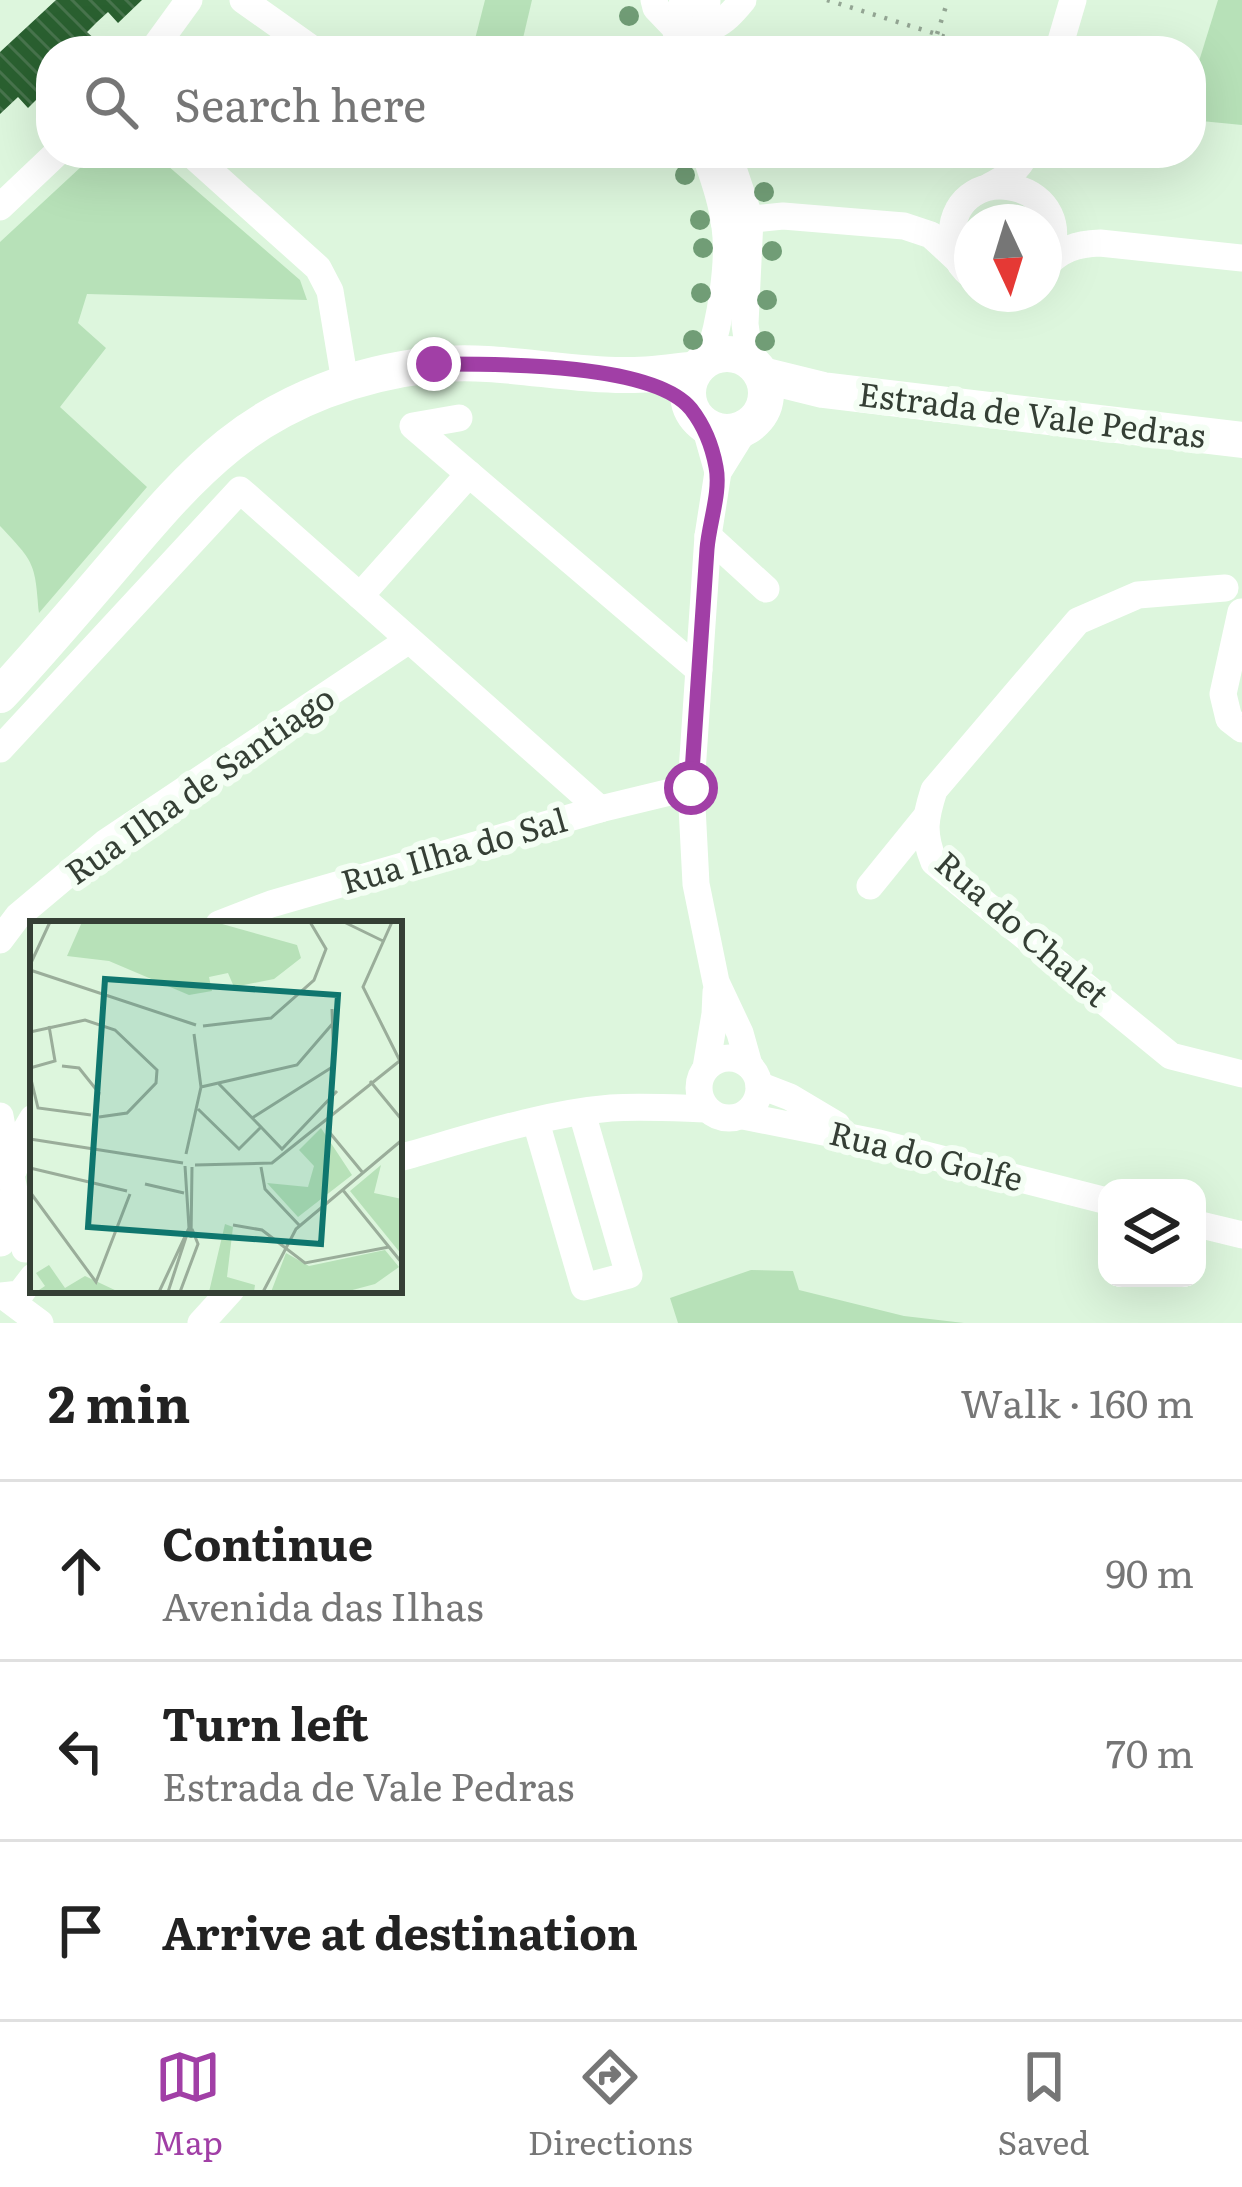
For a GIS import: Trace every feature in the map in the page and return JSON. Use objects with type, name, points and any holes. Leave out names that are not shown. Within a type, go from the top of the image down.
[{"type":"main road","points":[[0,695],[187,482],[233,442],[269,419],[345,382],[434,364],[505,363],[621,376],[664,390],[725,433],[755,394],[730,354],[621,376]]},
{"type":"main road","points":[[698,417],[687,394],[689,380],[702,363]]},
{"type":"main road","name":"Estrada de Vale Pedras","points":[[755,394],[823,389],[1242,441]]},
{"type":"street","points":[[163,36],[190,0]]},
{"type":"street","points":[[243,0],[294,36]]},
{"type":"street","points":[[654,0],[656,8],[686,36]]},
{"type":"street","points":[[683,0],[690,36]]},
{"type":"street","points":[[693,36],[707,0]]},
{"type":"street","points":[[699,36],[729,18],[743,0]]},
{"type":"street","points":[[1062,36],[1072,0]]},
{"type":"street","points":[[0,207],[41,168]]},
{"type":"street","points":[[207,168],[318,268],[330,291],[345,382]]},
{"type":"street","points":[[702,363],[718,330],[725,248],[737,220],[712,168]]},
{"type":"street","points":[[704,1086],[716,1014],[716,982],[696,884],[691,788],[708,536],[718,472],[755,394],[730,168]]},
{"type":"street","points":[[904,226],[940,217],[1016,168]]},
{"type":"street","points":[[1032,168],[1041,204]]},
{"type":"street","points":[[967,204],[975,194],[1017,187],[1087,238],[1242,258]]},
{"type":"street","points":[[737,220],[783,216],[904,226],[931,235],[954,257]]},
{"type":"street","points":[[1062,251],[1100,242]]},
{"type":"street","points":[[698,417],[718,472]]},
{"type":"street","points":[[459,418],[413,426],[699,670]]},
{"type":"street","points":[[360,596],[469,474]]},
{"type":"street","points":[[0,749],[240,490],[599,809]]},
{"type":"street","points":[[708,536],[766,589]]},
{"type":"street","points":[[1233,580],[1228,603],[1242,612],[1222,694],[1229,718],[1242,729]]},
{"type":"street","name":"Rua do Chalet","points":[[1233,580],[1138,595],[1078,621],[934,790],[926,817],[926,842],[934,862],[1171,1056],[1242,1074]]},
{"type":"street","name":"Rua Ilha de Santiago","points":[[0,940],[18,916],[105,843],[409,640]]},
{"type":"street","name":"Rua Ilha do Sal","points":[[227,921],[599,809],[691,788]]},
{"type":"street","points":[[870,886],[926,817]]},
{"type":"street","points":[[716,982],[754,1075],[756,1103],[743,1116]]},
{"type":"street","points":[[704,1086],[713,1063],[731,1058],[823,1119],[879,1144]]},
{"type":"street","points":[[402,1157],[704,1086]]},
{"type":"street","name":"Rua do Golfe","points":[[704,1086],[723,1118],[743,1116],[879,1144],[1098,1199]]},
{"type":"street","points":[[13,1185],[0,1112],[30,1115]]},
{"type":"street","points":[[536,1122],[584,1287],[629,1274],[582,1113]]},
{"type":"street","points":[[15,1249],[17,1145],[30,1121]]},
{"type":"street","points":[[1206,1226],[1242,1235]]},
{"type":"street","points":[[2,1297],[20,1294],[30,1281]]},
{"type":"street","points":[[40,1293],[51,1323]]},
{"type":"street","points":[[201,1323],[228,1293]]},
{"type":"street","points":[[2,1297],[40,1323]]},
{"type":"path","points":[[826,0],[943,36]]},
{"type":"path","points":[[937,34],[948,0]]},
{"type":"green space","points":[[485,0],[532,0],[524,36],[476,36]]},
{"type":"green space","points":[[1218,0],[1242,0],[1242,125],[1206,121],[1206,39]]},
{"type":"green space","points":[[80,168],[170,168],[300,280],[307,300],[87,294],[78,323],[106,348],[60,407],[147,487],[39,613],[31,565],[0,526],[0,242]]},
{"type":"green space","points":[[751,1270],[793,1271],[799,1290],[904,1316],[964,1323],[678,1323],[670,1298]]},
{"type":"building","points":[[56,0],[142,0],[118,23],[108,12],[87,32],[91,36],[36,36],[36,100],[28,108],[18,97],[0,114],[0,52]]},
{"type":"route","points":[[434,364],[505,363],[621,376],[664,390],[690,407],[705,426],[718,472],[708,536],[691,788]]}]
